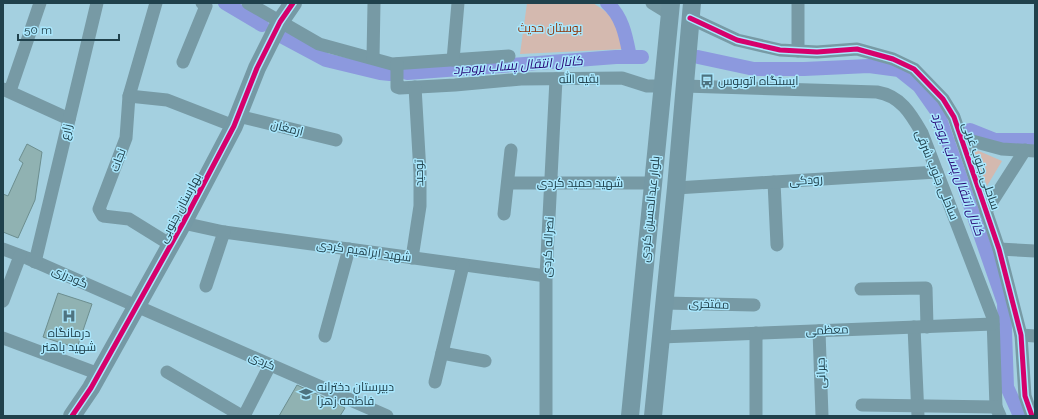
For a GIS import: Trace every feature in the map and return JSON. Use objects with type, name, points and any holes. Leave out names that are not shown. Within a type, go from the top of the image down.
[{"type":"main road","name":"بهارستان جنوبی","points":[[72,416],[99,374],[184,223],[236,121],[257,68],[280,22],[293,3]]},
{"type":"main road","points":[[671,8],[691,10]]},
{"type":"main road","name":"بلوار عبدالحسین کردی","points":[[630,416],[652,183],[671,8]]},
{"type":"main road","name":"بلوار عبدالحسین کردی","points":[[653,416],[676,188],[691,10]]},
{"type":"main road","points":[[663,86],[684,86]]},
{"type":"street","points":[[40,3],[6,90],[69,119]]},
{"type":"street","name":"زارع","points":[[35,262],[97,3]]},
{"type":"street","name":"نجات","points":[[156,3],[129,96],[126,138],[99,209],[103,216],[129,219],[171,245]]},
{"type":"street","points":[[248,3],[319,44],[392,64],[509,56]]},
{"type":"street","points":[[373,58],[374,3]]},
{"type":"street","points":[[453,60],[458,3]]},
{"type":"street","points":[[652,3],[671,8]]},
{"type":"street","points":[[798,3],[798,51]]},
{"type":"street","points":[[183,62],[204,5]]},
{"type":"street","name":"ساحلی جنوب غربی","points":[[691,10],[737,40],[780,50],[817,52],[857,48],[893,58],[914,69],[943,99],[954,117],[999,249],[1021,335],[1025,396],[1032,416]]},
{"type":"street","name":"بقیه الله","points":[[397,64],[397,87],[454,85],[521,79],[622,78],[647,86],[663,86]]},
{"type":"street","name":"نصراله کردی","points":[[546,416],[546,276],[556,79]]},
{"type":"street","name":"ساحلی جنوب شرقی","points":[[684,86],[883,93],[894,97],[902,103],[910,112],[922,133],[993,318],[998,412]]},
{"type":"street","name":"توحید","points":[[412,258],[420,206],[420,173],[415,87]]},
{"type":"street","points":[[129,96],[168,100],[236,121]]},
{"type":"street","name":"ارمغان","points":[[236,121],[336,140]]},
{"type":"street","points":[[961,138],[1002,149],[1030,151]]},
{"type":"street","points":[[504,214],[511,150]]},
{"type":"street","points":[[986,211],[1030,151]]},
{"type":"street","name":"رودکی","points":[[676,188],[937,172]]},
{"type":"street","points":[[774,182],[777,245]]},
{"type":"street","name":"شهید حمید کردی","points":[[508,183],[652,183]]},
{"type":"street","name":"شهید ابراهیم کردی","points":[[184,223],[224,232],[546,276]]},
{"type":"street","points":[[206,286],[224,232]]},
{"type":"street","name":"گودرزی","points":[[3,249],[137,306]]},
{"type":"street","points":[[325,336],[349,249]]},
{"type":"street","points":[[999,249],[1035,251]]},
{"type":"street","points":[[3,301],[20,256]]},
{"type":"street","points":[[435,382],[463,265]]},
{"type":"street","points":[[862,289],[926,288],[921,327],[918,411]]},
{"type":"street","name":"مفتخری","points":[[664,303],[754,305]]},
{"type":"street","name":"کردی","points":[[137,306],[387,416]]},
{"type":"street","name":"معظمی","points":[[661,336],[993,324]]},
{"type":"street","name":"جیرانی","points":[[819,331],[822,416]]},
{"type":"street","points":[[756,333],[756,416]]},
{"type":"street","points":[[1021,335],[1035,336]]},
{"type":"street","points":[[3,338],[99,374]]},
{"type":"street","points":[[442,353],[485,361]]},
{"type":"street","points":[[167,372],[243,416],[270,365]]},
{"type":"street","points":[[862,405],[918,411],[998,412]]},
{"type":"green space","name":"بوستان حدیث","points":[[527,3],[593,3],[605,11],[618,25],[625,49],[520,54]]},
{"type":"green space","points":[[972,148],[1002,161],[987,186]]},
{"type":"building","points":[[27,144],[42,152],[35,200],[18,238],[3,232],[3,194],[8,196],[23,163],[19,160]]},
{"type":"building","points":[[58,293],[92,304],[77,348],[43,337]]},
{"type":"building","name":"دبیرستان دخترانه فاطمه زهرا","points":[[297,385],[345,408],[340,416],[279,416]]},
{"type":"waterway","name":"کانال انتقال پساب بروجرد","points":[[225,3],[262,25]]},
{"type":"waterway","name":"کانال انتقال پساب بروجرد","points":[[607,3],[617,15],[623,28],[630,57]]},
{"type":"waterway","name":"کانال انتقال پساب بروجرد","points":[[283,37],[326,60],[390,74]]},
{"type":"waterway","name":"کانال انتقال پساب بروجرد","points":[[407,73],[616,57],[642,57]]},
{"type":"waterway","name":"کانال انتقال پساب بروجرد","points":[[698,57],[754,69],[804,69],[869,66],[899,70],[919,86],[938,113],[1004,303],[1007,387],[1020,416]]},
{"type":"waterway","points":[[970,130],[995,140],[1035,140]]},
{"type":"cycle path","points":[[72,416],[91,388],[183,223],[234,126],[257,68],[280,22],[293,3]]},
{"type":"cycle path","points":[[690,18],[737,40],[780,50],[817,52],[857,49],[893,59],[914,69],[943,99],[954,117],[999,249],[1021,335],[1025,396],[1032,416]]},
{"type":"place","name":"ایستگاه اتوبوس","points":[[707,81]]},
{"type":"place","name":"درمانگاه شهید باهنر","points":[[69,316]]},
{"type":"place","name":"دبیرستان دخترانه فاطمه زهرا","points":[[306,394]]}]
